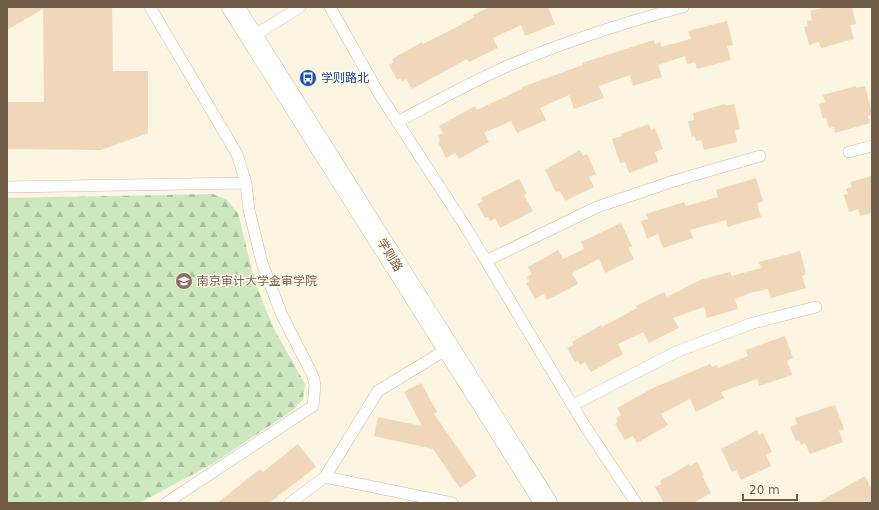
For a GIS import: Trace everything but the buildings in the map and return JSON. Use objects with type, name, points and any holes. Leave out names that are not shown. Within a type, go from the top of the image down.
[{"type":"street","name":"学则路","points":[[236,8],[252,37],[546,503]]},
{"type":"lane","points":[[150,7],[237,154],[246,183],[254,237],[270,289],[314,376],[315,396],[314,406],[166,503]]},
{"type":"lane","points":[[252,37],[300,7]]},
{"type":"lane","points":[[330,7],[378,92],[486,261],[573,405],[636,503]]},
{"type":"lane","points":[[397,122],[502,69],[646,17],[684,7]]},
{"type":"lane","points":[[848,152],[872,146]]},
{"type":"lane","points":[[486,261],[597,207],[674,181],[760,156]]},
{"type":"lane","points":[[7,187],[246,183]]},
{"type":"lane","points":[[573,405],[676,352],[754,324],[816,307]]},
{"type":"lane","points":[[290,503],[325,477],[378,391],[448,348]]},
{"type":"lane","points":[[325,477],[452,503]]},
{"type":"green space","points":[[213,194],[227,200],[238,213],[253,274],[262,300],[274,329],[305,384],[303,399],[293,410],[214,463],[139,503],[7,503],[7,198]]},
{"type":"place","name":"学则路北","points":[[308,78]]},
{"type":"place","name":"南京审计大学金审学院","points":[[184,281]]}]
